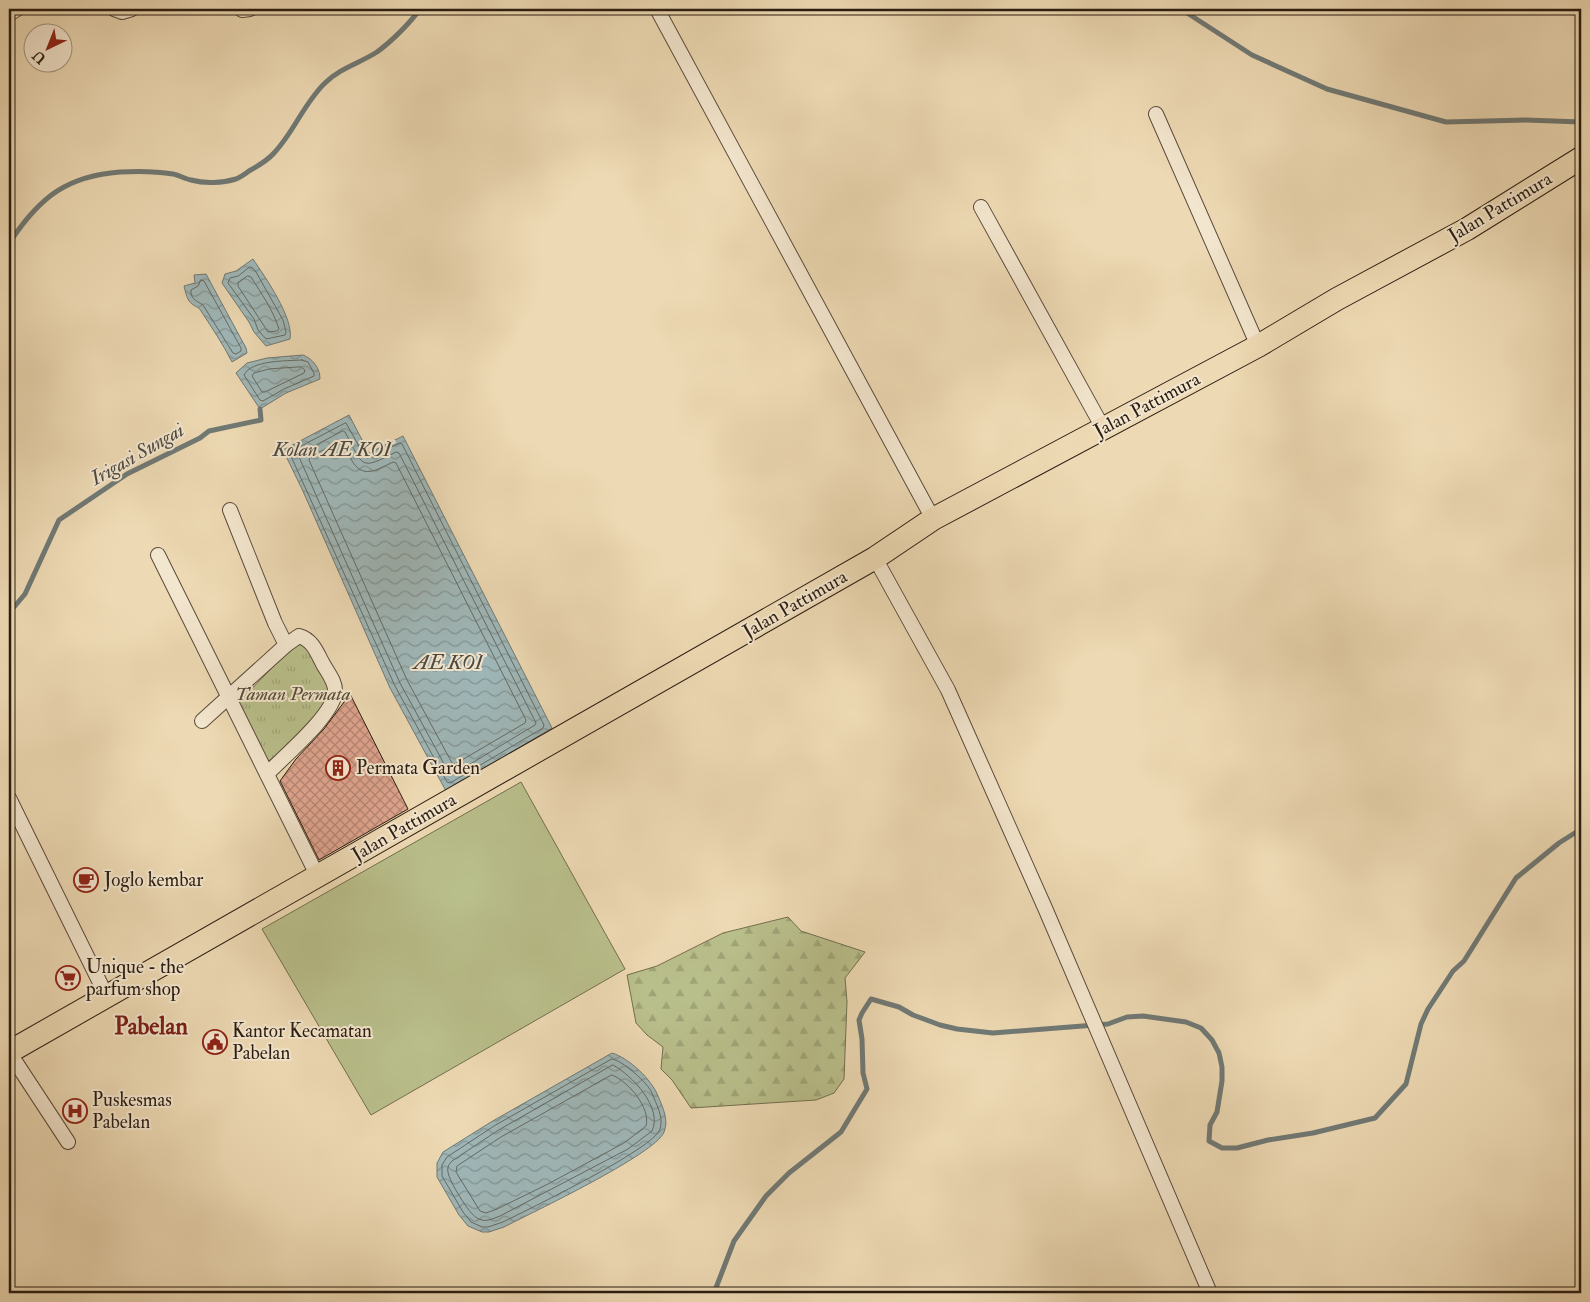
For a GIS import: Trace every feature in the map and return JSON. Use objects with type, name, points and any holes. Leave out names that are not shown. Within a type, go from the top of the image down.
[{"type":"main road","name":"Jalan Pattimura","points":[[9,1052],[875,558],[933,519],[1258,346],[1337,299],[1467,229],[1581,158]]},
{"type":"street","points":[[9,14],[17,9]]},
{"type":"street","points":[[114,9],[122,12],[132,9]]},
{"type":"street","points":[[657,9],[933,519]]},
{"type":"street","points":[[1156,114],[1258,346]]},
{"type":"street","points":[[981,207],[1102,428]]},
{"type":"street","points":[[230,510],[275,623],[286,645]]},
{"type":"street","points":[[158,555],[318,877]]},
{"type":"street","points":[[875,558],[952,699],[1045,908],[1210,1293]]},
{"type":"street","points":[[202,721],[286,645],[299,636],[310,641],[334,683],[335,693],[324,717],[267,774]]},
{"type":"street","points":[[9,798],[107,997]]},
{"type":"street","points":[[9,1052],[68,1142]]},
{"type":"green space","name":"Taman Permata","points":[[296,643],[303,644],[308,649],[328,687],[327,697],[306,729],[285,749],[267,762],[238,703]]},
{"type":"green space","points":[[521,782],[625,969],[371,1115],[262,929]]},
{"type":"green space","points":[[788,917],[801,931],[865,952],[845,978],[847,1002],[844,1079],[834,1093],[816,1100],[691,1108],[672,1080],[661,1069],[663,1047],[647,1035],[636,1023],[627,975],[657,966],[723,933]]},
{"type":"water","points":[[253,259],[283,309],[288,320],[290,339],[266,346],[254,332],[222,283],[225,274],[236,271]]},
{"type":"water","points":[[206,274],[246,348],[247,353],[232,362],[201,311],[190,302],[186,295],[184,286],[195,283],[194,275]]},
{"type":"water","name":"Kolan AE KOI","points":[[303,355],[315,364],[319,371],[320,379],[286,393],[260,409],[236,373],[247,363],[267,358]]},
{"type":"water","name":"AE KOI","points":[[349,415],[369,453],[403,436],[552,728],[446,791],[390,688],[283,450]]},
{"type":"water","points":[[612,1053],[632,1065],[651,1083],[655,1090],[666,1118],[664,1132],[656,1142],[617,1168],[504,1227],[489,1232],[482,1232],[468,1226],[459,1215],[437,1177],[437,1163],[443,1152],[491,1122]]},
{"type":"building","name":"Permata Garden","points":[[350,694],[408,809],[319,860],[280,781],[296,759],[324,729]]},
{"type":"waterway","points":[[9,239],[12,239],[45,200],[57,191],[85,178],[102,174],[140,171],[173,174],[196,181],[208,182],[225,181],[240,177],[274,153],[311,99],[325,83],[337,73],[383,48],[406,26],[420,9]]},
{"type":"waterway","points":[[1181,9],[1252,55],[1327,89],[1446,122],[1526,120],[1581,122]]},
{"type":"waterway","name":"Irigasi Sungai","points":[[9,613],[25,594],[59,520],[127,474],[200,438],[209,431],[261,420],[260,409]]},
{"type":"waterway","points":[[714,1293],[734,1241],[766,1196],[789,1173],[841,1132],[867,1089],[863,1073],[862,1039],[859,1020],[871,999],[899,1007],[913,1015],[940,1025],[993,1033],[1108,1024],[1127,1017],[1143,1016],[1186,1022],[1201,1028],[1212,1040],[1219,1053],[1222,1067],[1222,1081],[1217,1112],[1210,1125],[1209,1141],[1222,1148],[1237,1148],[1268,1140],[1313,1133],[1375,1118],[1406,1084],[1421,1024],[1428,1009],[1453,971],[1464,961],[1516,878],[1559,843],[1581,829]]},
{"type":"place","name":"Permata Garden","points":[[338,768]]},
{"type":"place","name":"Joglo kembar","points":[[86,880]]},
{"type":"place","name":"Unique - the parfum shop","points":[[68,978]]},
{"type":"place","name":"Kantor Kecamatan Pabelan","points":[[215,1042]]},
{"type":"place","name":"Puskesmas Pabelan","points":[[75,1111]]},
{"type":"district","name":"Pabelan","points":[[151,1026]]}]
